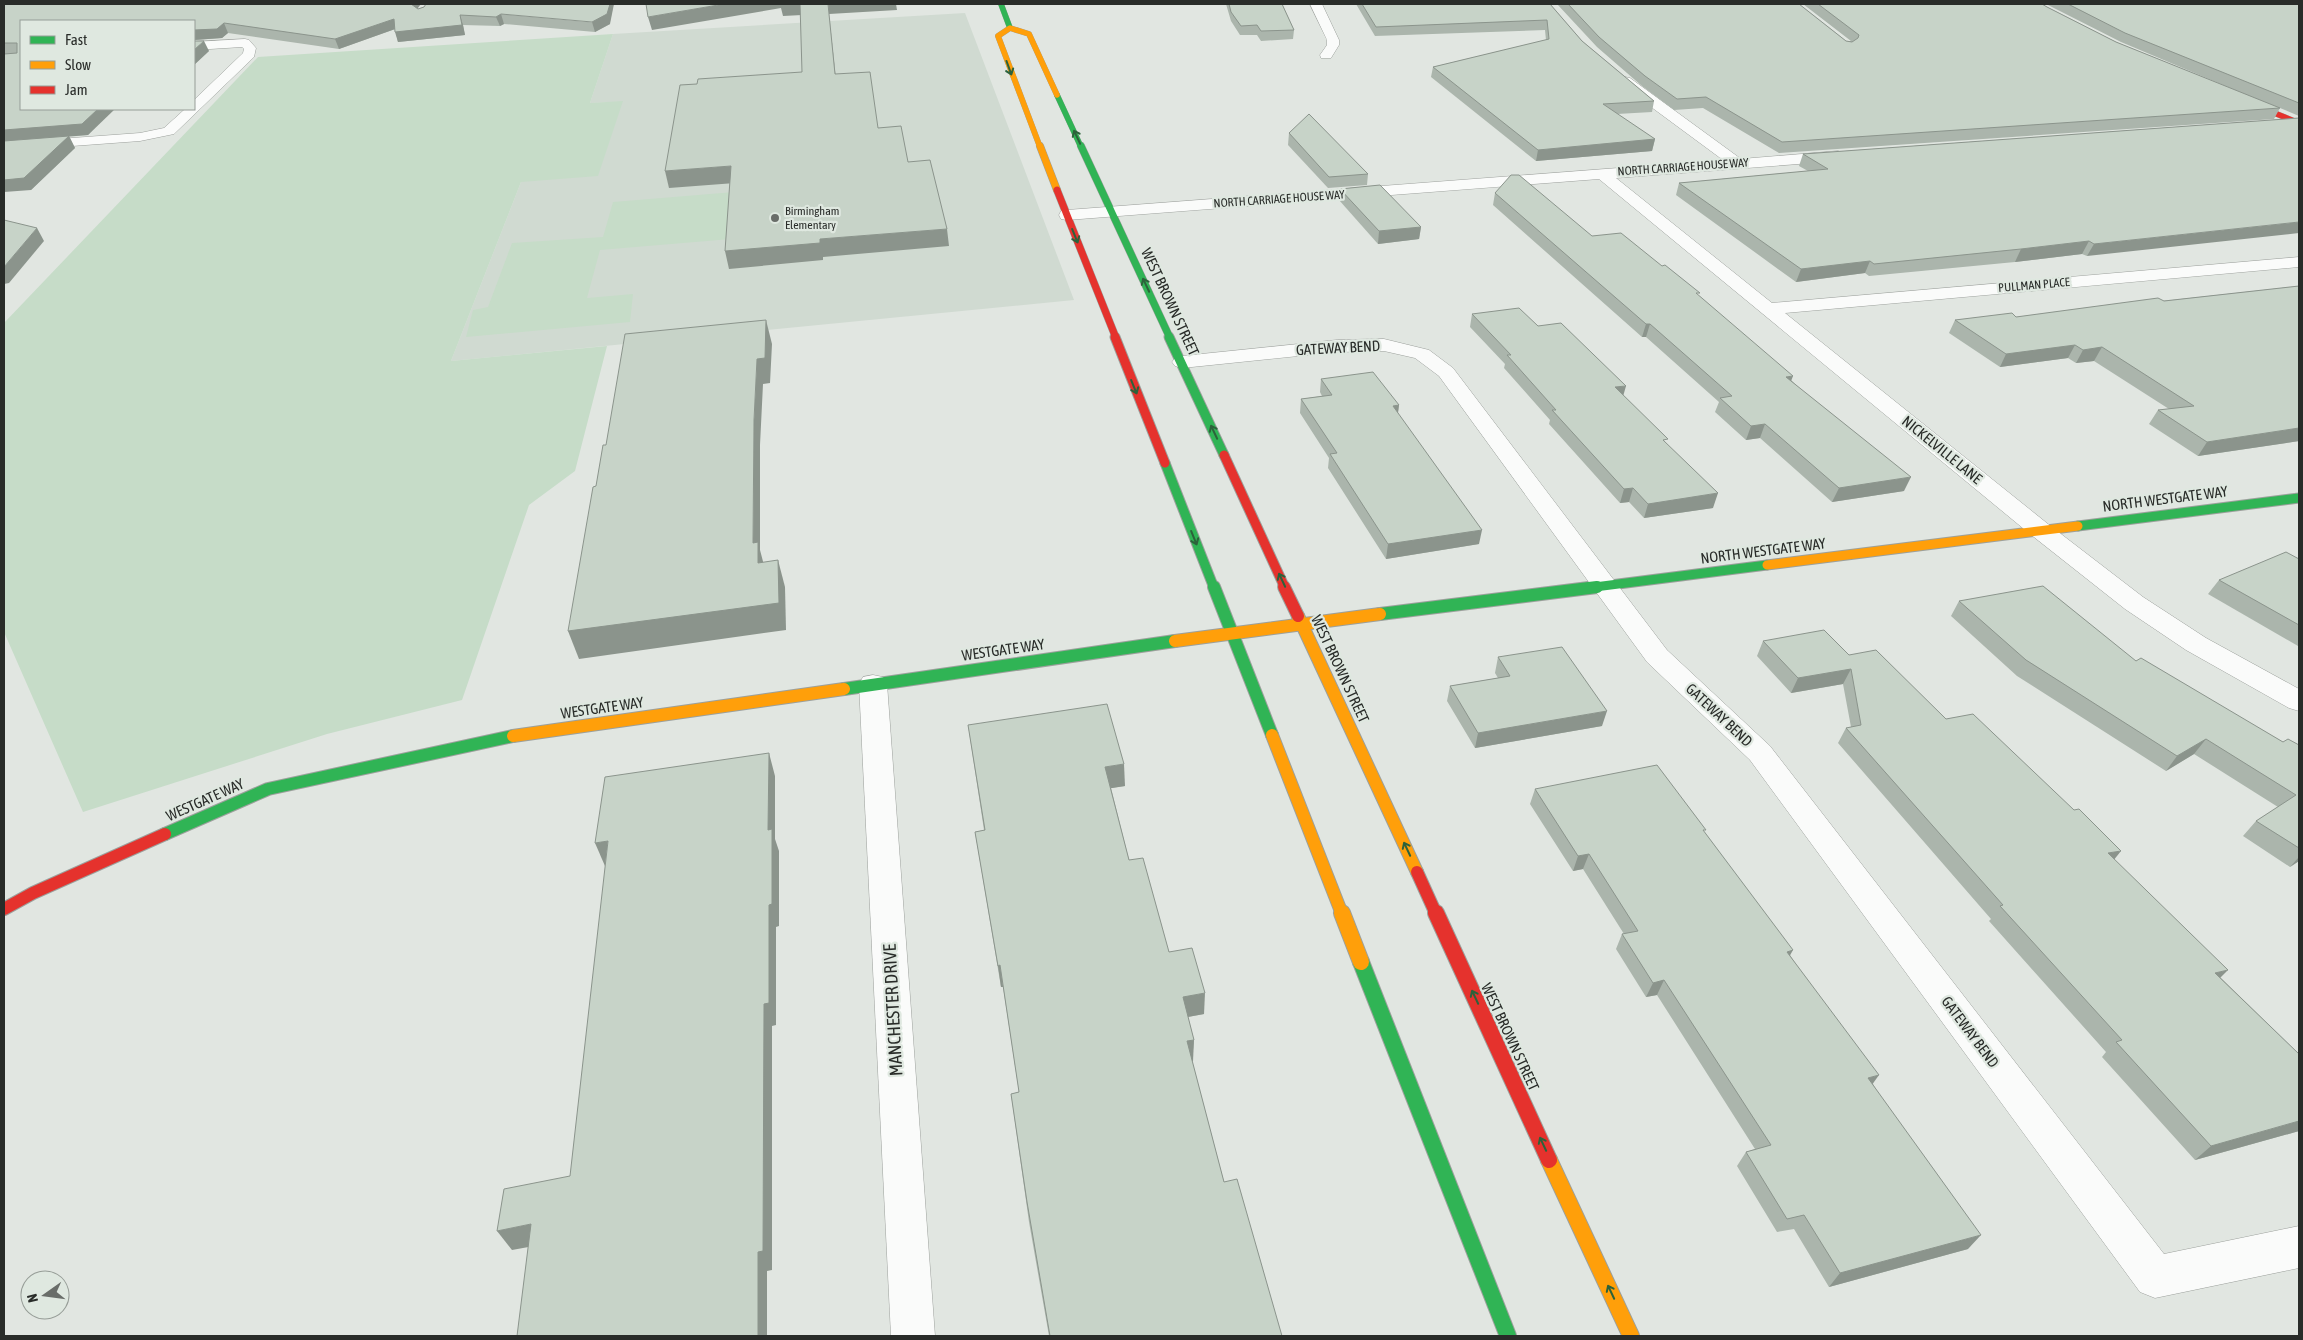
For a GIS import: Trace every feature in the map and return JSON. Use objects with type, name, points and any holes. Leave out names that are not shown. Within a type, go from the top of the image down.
[{"type":"main road","points":[[1001,4],[1010,28],[998,36],[1508,1336]]},
{"type":"main road","name":"WEST BROWN STREET","points":[[1010,28],[1029,34],[1631,1336]]},
{"type":"main road","points":[[2233,96],[2299,123]]},
{"type":"main road","name":"NORTH WESTGATE WAY","points":[[1231,633],[2039,529],[2299,498]]},
{"type":"main road","name":"WESTGATE WAY","points":[[4,910],[33,892],[268,789],[496,739],[1231,633]]},
{"type":"street","points":[[1316,4],[1333,40],[1333,44],[1326,55]]},
{"type":"street","points":[[195,46],[245,43],[250,48],[250,54],[195,106]]},
{"type":"street","points":[[1614,71],[1644,96],[1737,163]]},
{"type":"street","points":[[4,147],[140,137],[169,131],[191,110]]},
{"type":"street","points":[[2264,126],[2299,123]]},
{"type":"street","name":"NORTH CARRIAGE HOUSE WAY","points":[[1067,215],[1855,155]]},
{"type":"street","name":"NICKELVILLE LANE","points":[[1602,174],[2039,529],[2142,608],[2196,644],[2299,701]]},
{"type":"street","name":"PULLMAN PLACE","points":[[1769,308],[2299,262]]},
{"type":"street","name":"GATEWAY BEND","points":[[1182,362],[1336,346],[1384,345],[1422,354],[1446,372],[1656,656],[1760,753],[2155,1277],[2299,1247]]},
{"type":"street","name":"MANCHESTER DRIVE","points":[[873,684],[913,1336]]},
{"type":"shaded area","name":"Birmingham Elementary","points":[[965,13],[1074,300],[451,361],[521,182],[622,102],[590,103],[613,34]]},
{"type":"green space","points":[[613,34],[590,103],[623,101],[598,176],[521,182],[451,361],[607,346],[575,471],[529,505],[462,700],[327,734],[83,812],[4,632],[4,323],[258,57]]},
{"type":"green space","points":[[734,192],[731,239],[600,250],[587,298],[633,294],[630,322],[466,337],[473,310],[488,307],[512,243],[603,237],[613,202]]},
{"type":"building","points":[[4,4],[411,4],[418,9],[426,4],[610,4],[607,14],[592,22],[501,14],[496,17],[460,15],[462,25],[395,32],[394,19],[335,39],[224,23],[217,29],[195,30],[195,20],[20,20],[20,110],[97,110],[82,124],[4,130],[4,54],[17,53],[17,43],[4,43]]},
{"type":"building","points":[[646,4],[724,4],[648,17]]},
{"type":"building","points":[[800,4],[828,4],[835,74],[870,72],[878,128],[901,126],[908,162],[930,160],[947,229],[820,239],[820,243],[725,251],[731,166],[665,171],[680,85],[697,84],[698,79],[802,72]]},
{"type":"building","points":[[1229,4],[1282,4],[1294,30],[1261,31],[1257,25],[1241,26],[1231,12]]},
{"type":"building","points":[[1362,4],[1550,4],[1582,41],[1654,101],[1603,104],[1655,139],[1538,150],[1433,67],[1549,39],[1547,20],[1376,27]]},
{"type":"building","points":[[1568,4],[1799,4],[1846,41],[1852,42],[1859,35],[1818,4],[2042,4],[2116,42],[2280,108],[1782,142],[1706,97],[1677,99],[1645,76],[1599,37]]},
{"type":"building","points":[[2068,4],[2299,4],[2299,103],[2125,33]]},
{"type":"building","points":[[195,41],[204,41],[195,49]]},
{"type":"building","points":[[1309,114],[1368,174],[1329,177],[1289,133]]},
{"type":"building","points":[[2299,118],[2299,222],[2094,244],[2089,241],[1874,264],[1870,261],[1801,269],[1679,183],[1828,169],[1803,154]]},
{"type":"building","points":[[69,136],[24,178],[4,180],[4,141]]},
{"type":"building","points":[[1511,175],[1519,175],[1592,236],[1621,233],[1662,266],[1665,265],[1700,293],[1696,293],[1793,376],[1786,377],[1911,477],[1839,488],[1765,424],[1751,426],[1720,398],[1732,396],[1495,193]]},
{"type":"building","points":[[1380,185],[1421,227],[1379,231],[1340,189]]},
{"type":"building","points":[[4,220],[37,228],[4,267]]},
{"type":"building","points":[[2299,286],[2299,428],[2207,442],[2158,410],[2194,406],[2102,347],[2083,350],[2075,345],[2006,354],[1955,320],[2012,313],[2016,317],[2158,298],[2164,301]]},
{"type":"building","points":[[1519,308],[1538,326],[1561,323],[1626,386],[1615,387],[1668,439],[1663,440],[1718,493],[1648,504],[1633,488],[1624,489],[1552,410],[1556,410],[1507,355],[1511,355],[1472,314]]},
{"type":"building","points":[[766,320],[765,358],[757,359],[754,420],[753,543],[758,542],[758,563],[778,560],[779,603],[568,631],[593,487],[596,486],[603,445],[606,445],[625,334]]},
{"type":"building","points":[[1373,372],[1399,405],[1393,406],[1482,530],[1388,544],[1330,454],[1337,453],[1301,399],[1332,395],[1321,379]]},
{"type":"building","points":[[2286,552],[2299,559],[2299,625],[2219,580]]},
{"type":"building","points":[[2043,586],[2136,661],[2141,658],[2283,742],[2288,739],[2299,745],[2299,848],[2256,821],[2296,795],[2206,739],[2177,756],[2026,660],[1959,601]]},
{"type":"building","points":[[1824,630],[1849,655],[1876,650],[1946,719],[1973,714],[2074,810],[2079,809],[2121,851],[2108,853],[2228,970],[2215,973],[2299,1054],[2299,1121],[2211,1146],[2116,1042],[2122,1040],[2000,906],[2003,905],[1846,728],[1861,725],[1851,669],[1798,678],[1763,641]]},
{"type":"building","points":[[1562,647],[1607,711],[1478,733],[1450,686],[1510,676],[1498,657]]},
{"type":"building","points":[[1107,704],[1124,764],[1105,767],[1129,860],[1143,858],[1169,952],[1192,948],[1205,993],[1183,997],[1194,1040],[1187,1041],[1224,1182],[1237,1179],[1282,1336],[1050,1336],[1011,1094],[1019,1092],[1000,965],[998,966],[975,832],[985,830],[968,725]]},
{"type":"building","points":[[769,753],[768,830],[772,829],[772,904],[769,905],[769,1003],[764,1004],[763,1251],[758,1252],[758,1336],[517,1336],[531,1224],[497,1231],[504,1189],[570,1176],[608,841],[595,843],[605,777]]},
{"type":"building","points":[[1657,765],[1793,950],[1787,952],[1879,1075],[1868,1078],[1981,1235],[1840,1273],[1804,1215],[1787,1219],[1746,1152],[1771,1145],[1664,980],[1653,983],[1622,934],[1638,931],[1589,854],[1578,856],[1535,789]]},
{"type":"traffic: fast","points":[[1001,4],[1010,28]]},
{"type":"traffic: fast","points":[[1057,95],[1224,455]]},
{"type":"traffic: fast","points":[[1165,463],[1272,735]]},
{"type":"traffic: fast","points":[[2078,526],[2299,498]]},
{"type":"traffic: fast","points":[[1380,614],[1767,565]]},
{"type":"traffic: fast","points":[[844,689],[1175,641]]},
{"type":"traffic: fast","points":[[165,834],[268,789],[513,736]]},
{"type":"traffic: fast","points":[[1361,962],[1508,1336]]},
{"type":"traffic: slow","points":[[1057,95],[1029,34],[1010,28],[998,36],[1057,190]]},
{"type":"traffic: slow","points":[[1767,565],[2078,526]]},
{"type":"traffic: slow","points":[[1175,641],[1380,614]]},
{"type":"traffic: slow","points":[[1298,616],[1417,872]]},
{"type":"traffic: slow","points":[[513,736],[844,689]]},
{"type":"traffic: slow","points":[[1272,735],[1361,962]]},
{"type":"traffic: slow","points":[[1549,1160],[1631,1336]]},
{"type":"traffic: jam","points":[[2242,100],[2299,123]]},
{"type":"traffic: jam","points":[[1057,190],[1165,463]]},
{"type":"traffic: jam","points":[[1224,455],[1298,616]]},
{"type":"traffic: jam","points":[[4,909],[33,893],[165,834]]},
{"type":"traffic: jam","points":[[1417,872],[1549,1160]]},
{"type":"place","name":"Birmingham Elementary","points":[[775,218]]}]
